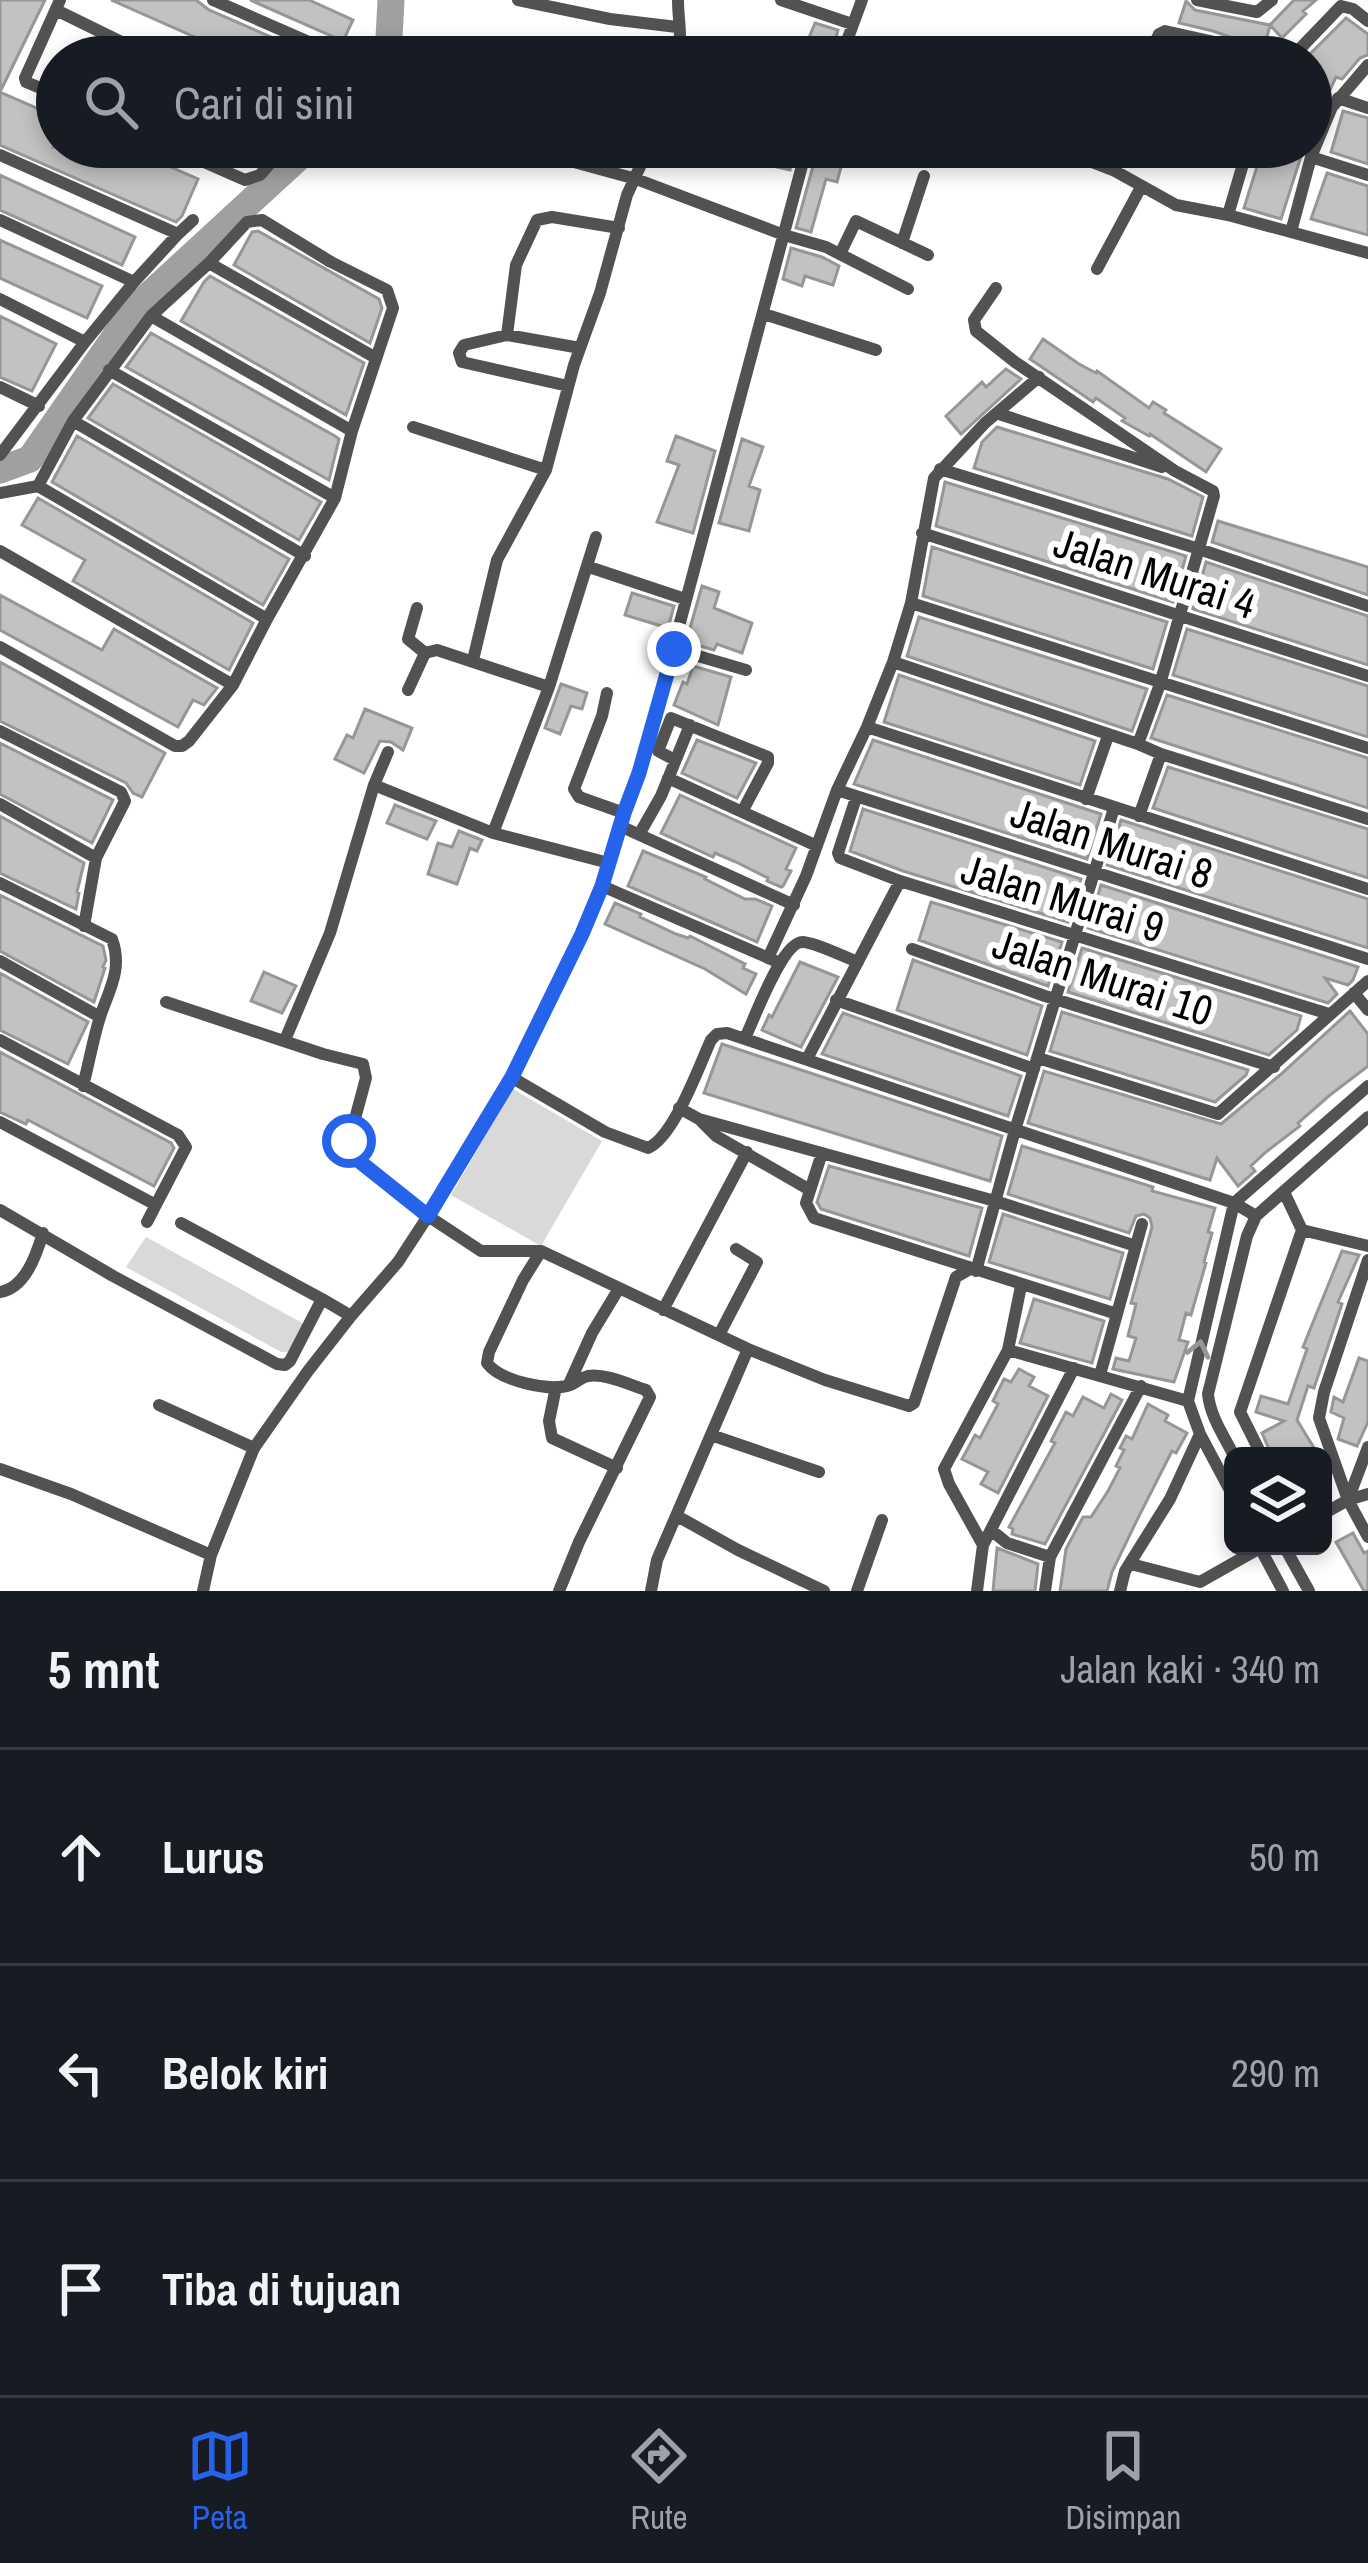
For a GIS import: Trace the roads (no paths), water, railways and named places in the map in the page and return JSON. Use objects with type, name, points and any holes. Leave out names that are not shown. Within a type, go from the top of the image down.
[{"type":"street","points":[[213,0],[292,36]]},
{"type":"street","points":[[520,0],[677,27]]},
{"type":"street","points":[[678,0],[680,36]]},
{"type":"street","points":[[781,0],[852,24]]},
{"type":"street","points":[[848,36],[862,0]]},
{"type":"street","points":[[1197,0],[1257,6],[1272,0]]},
{"type":"street","points":[[44,36],[58,5],[114,36]]},
{"type":"street","points":[[1312,36],[1341,6],[1368,22]]},
{"type":"street","points":[[1158,36],[1165,31],[1190,36]]},
{"type":"street","points":[[36,54],[25,79],[36,86]]},
{"type":"street","points":[[1332,111],[1368,65]]},
{"type":"street","points":[[1338,98],[1368,108]]},
{"type":"street","points":[[0,154],[178,234]]},
{"type":"street","points":[[1332,164],[1368,175]]},
{"type":"street","points":[[216,168],[244,180],[266,168]]},
{"type":"street","points":[[596,168],[826,247],[908,289]]},
{"type":"street","points":[[473,660],[497,560],[546,470],[568,386],[640,168]]},
{"type":"street","points":[[203,1591],[211,1555],[254,1448],[428,1216],[512,1077],[602,886],[674,649],[802,168]]},
{"type":"street","points":[[1106,168],[1176,206],[1228,215],[1368,253]]},
{"type":"street","points":[[1228,215],[1242,168]]},
{"type":"street","points":[[1291,232],[1308,168]]},
{"type":"street","points":[[902,243],[924,176]]},
{"type":"street","points":[[222,192],[238,178]]},
{"type":"street","points":[[1097,269],[1141,187]]},
{"type":"street","points":[[0,220],[134,282]]},
{"type":"street","points":[[0,455],[85,341],[193,220]]},
{"type":"street","points":[[0,646],[175,746],[189,741],[233,685],[335,498],[393,308],[387,290],[262,220],[247,222],[151,316],[73,421],[38,486]]},
{"type":"street","points":[[507,335],[516,265],[537,220],[620,228]]},
{"type":"street","points":[[839,254],[856,220],[928,255]]},
{"type":"street","points":[[209,263],[376,358]]},
{"type":"street","points":[[996,288],[974,320],[976,331],[1175,471],[1213,491],[1160,684],[1138,744]]},
{"type":"street","points":[[0,299],[85,341]]},
{"type":"street","points":[[764,314],[877,350]]},
{"type":"street","points":[[151,316],[352,431]]},
{"type":"street","points":[[568,386],[468,363],[459,353],[464,345],[507,335],[580,348]]},
{"type":"street","points":[[110,370],[335,498]]},
{"type":"street","points":[[745,1038],[837,790],[893,662],[911,603],[934,478],[1039,377]]},
{"type":"street","points":[[0,387],[39,406]]},
{"type":"street","points":[[999,414],[1175,471]]},
{"type":"street","points":[[73,421],[304,556]]},
{"type":"street","points":[[413,427],[546,470]]},
{"type":"street","points":[[940,469],[1368,606]]},
{"type":"street","points":[[0,493],[38,486],[267,619]]},
{"type":"street","name":"Jalan Murai 4","points":[[922,533],[1368,676]]},
{"type":"street","points":[[493,832],[549,686],[596,537]]},
{"type":"street","points":[[0,551],[233,685]]},
{"type":"street","points":[[589,567],[685,599]]},
{"type":"street","points":[[911,603],[1368,748]]},
{"type":"street","points":[[417,608],[408,639],[425,653]]},
{"type":"street","points":[[674,649],[746,670]]},
{"type":"street","points":[[425,653],[437,650],[549,686]]},
{"type":"street","points":[[408,690],[425,653]]},
{"type":"street","points":[[893,662],[1368,819]]},
{"type":"street","points":[[607,693],[574,789],[579,797],[640,833],[794,904]]},
{"type":"street","points":[[675,760],[658,752],[670,718],[768,757],[742,812]]},
{"type":"street","points":[[640,833],[690,725]]},
{"type":"street","points":[[868,727],[1368,889]]},
{"type":"street","points":[[0,731],[124,796],[96,858],[84,926]]},
{"type":"street","points":[[1086,799],[1108,736]]},
{"type":"street","points":[[285,1040],[330,932],[388,752]]},
{"type":"street","points":[[1139,816],[1161,754]]},
{"type":"street","points":[[668,778],[817,846]]},
{"type":"street","points":[[374,785],[493,832],[609,863]]},
{"type":"street","name":"Jalan Murai 8","points":[[837,790],[1368,959]]},
{"type":"street","name":"Jalan Murai 9","points":[[856,798],[838,856],[900,881],[1329,1014]]},
{"type":"street","points":[[0,804],[96,858]]},
{"type":"street","points":[[166,1002],[363,1064],[366,1078],[349,1141],[354,1157],[481,1251],[541,1251],[748,1348],[825,1380],[909,1406],[914,1403],[956,1277],[973,1270],[1114,808]]},
{"type":"street","points":[[807,1059],[900,881]]},
{"type":"street","points":[[0,883],[112,939],[117,962],[114,984],[82,1086]]},
{"type":"street","points":[[602,886],[774,960]]},
{"type":"street","points":[[774,960],[803,942],[857,962]]},
{"type":"street","name":"Jalan Murai 10","points":[[911,949],[1274,1067]]},
{"type":"street","points":[[0,961],[100,1017]]},
{"type":"street","points":[[836,1000],[1214,1114],[1222,1113],[1368,981]]},
{"type":"street","points":[[1354,993],[1368,1010]]},
{"type":"street","points":[[512,1077],[605,1132],[640,1147],[657,1145],[711,1040],[727,1033],[1234,1203],[1256,1216]]},
{"type":"street","points":[[0,1040],[184,1141],[186,1147],[147,1222]]},
{"type":"street","points":[[1224,1479],[1188,1401],[1234,1203],[1368,1086]]},
{"type":"street","points":[[679,1108],[699,1119],[995,1201],[1136,1246]]},
{"type":"street","points":[[1229,1447],[1208,1394],[1247,1236],[1256,1216],[1368,1117]]},
{"type":"street","points":[[699,1119],[716,1136],[810,1190]]},
{"type":"street","points":[[0,1122],[156,1205]]},
{"type":"street","points":[[662,1310],[747,1152]]},
{"type":"street","points":[[822,1153],[806,1203],[814,1218],[1117,1315]]},
{"type":"street","points":[[1217,1424],[1240,1412],[1302,1230],[1284,1192]]},
{"type":"street","points":[[0,1210],[277,1364],[290,1361],[322,1299]]},
{"type":"street","points":[[181,1223],[350,1316]]},
{"type":"street","points":[[1100,1375],[1142,1225]]},
{"type":"street","points":[[1302,1230],[1368,1246]]},
{"type":"street","points":[[0,1292],[7,1293],[21,1280],[43,1234]]},
{"type":"street","points":[[719,1335],[757,1262],[736,1249]]},
{"type":"street","points":[[541,1251],[504,1320],[488,1363],[493,1371],[512,1379],[562,1386],[596,1376],[650,1397],[559,1591]]},
{"type":"street","points":[[1368,1259],[1319,1413],[1348,1500],[1368,1538]]},
{"type":"street","points":[[983,1545],[944,1468],[1008,1350],[1021,1286]]},
{"type":"street","points":[[617,1468],[552,1438],[549,1420],[562,1386],[618,1290]]},
{"type":"street","points":[[650,1591],[657,1560],[748,1348]]},
{"type":"street","points":[[1008,1350],[1188,1401]]},
{"type":"street","points":[[977,1591],[983,1545],[1074,1368]]},
{"type":"street","points":[[1045,1591],[1050,1557],[1141,1386]]},
{"type":"street","points":[[159,1405],[254,1448]]},
{"type":"street","points":[[1240,1412],[1258,1447]]},
{"type":"street","points":[[1120,1591],[1125,1571],[1169,1499],[1200,1434]]},
{"type":"street","points":[[711,1435],[819,1472]]},
{"type":"street","points":[[1348,1500],[1368,1447]]},
{"type":"street","points":[[0,1469],[71,1494],[211,1555]]},
{"type":"street","points":[[1332,1509],[1368,1495]]},
{"type":"street","points":[[676,1516],[824,1591]]},
{"type":"street","points":[[857,1591],[882,1520]]},
{"type":"street","points":[[991,1530],[1007,1543],[1050,1557]]},
{"type":"street","points":[[1131,1564],[1198,1582],[1246,1555]]},
{"type":"street","points":[[1264,1555],[1283,1591]]},
{"type":"street","points":[[1288,1555],[1309,1591]]},
{"type":"waterway","points":[[389,36],[391,0]]},
{"type":"waterway","points":[[0,470],[30,459],[135,308],[287,168]]}]
